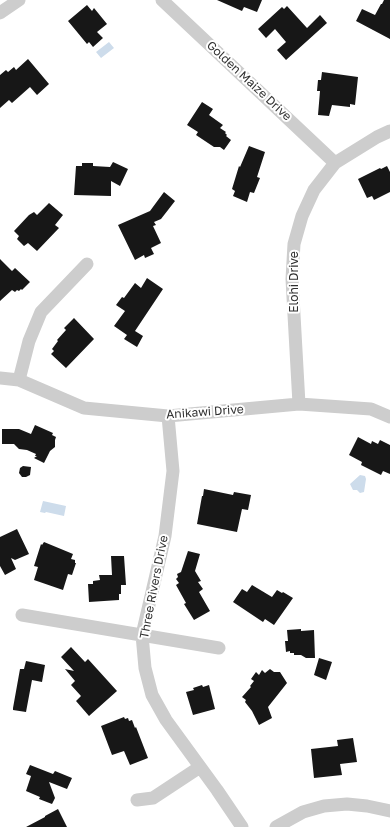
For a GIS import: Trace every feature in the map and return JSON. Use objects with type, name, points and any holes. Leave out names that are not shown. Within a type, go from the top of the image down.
[{"type":"street","points":[[0,13],[19,0]]},
{"type":"street","name":"Golden Maize Drive","points":[[162,0],[335,163]]},
{"type":"street","name":"Elohi Drive","points":[[299,404],[292,279],[294,244],[302,216],[314,190],[335,163],[377,137],[390,131]]},
{"type":"street","points":[[19,380],[29,341],[41,312],[87,264]]},
{"type":"street","name":"Anikawi Drive","points":[[0,378],[19,380],[84,408],[168,416],[299,404],[371,409],[390,417]]},
{"type":"street","name":"Three Rivers Drive","points":[[168,416],[174,471],[165,536],[142,635],[145,668],[152,695],[166,720],[242,827]]},
{"type":"street","points":[[22,615],[219,648]]},
{"type":"street","points":[[137,800],[153,798],[200,768]]},
{"type":"street","points":[[276,827],[303,812],[324,806],[346,804],[367,806],[390,811]]},
{"type":"water","points":[[109,42],[114,48],[101,58],[96,52]]},
{"type":"water","points":[[360,475],[365,476],[366,479],[364,492],[360,493],[357,490],[353,490],[350,484]]},
{"type":"water","points":[[43,501],[66,506],[64,516],[40,512]]},
{"type":"building","points":[[217,0],[262,0],[257,12],[244,7],[242,11]]},
{"type":"building","points":[[384,0],[390,0],[390,39],[356,21],[362,9],[375,15]]},
{"type":"building","points":[[87,5],[92,11],[94,8],[107,24],[97,32],[103,38],[93,47],[89,42],[87,44],[68,21]]},
{"type":"building","points":[[287,6],[307,28],[320,15],[327,23],[286,60],[277,50],[286,42],[275,29],[266,38],[258,29],[282,7],[284,9]]},
{"type":"building","points":[[28,59],[49,84],[37,95],[30,87],[12,103],[9,100],[0,108],[0,75],[6,70],[8,72],[14,67],[16,70]]},
{"type":"building","points":[[322,72],[358,77],[355,105],[350,104],[350,107],[332,105],[329,116],[318,115],[320,91],[317,91],[318,80],[321,80]]},
{"type":"building","points":[[202,102],[213,109],[209,115],[223,125],[220,128],[226,132],[226,136],[231,140],[224,150],[220,147],[214,147],[196,135],[198,132],[187,125]]},
{"type":"building","points":[[249,146],[265,152],[257,177],[260,178],[254,193],[250,192],[247,202],[233,196],[235,191],[232,189],[239,166],[240,167]]},
{"type":"building","points":[[113,162],[128,169],[120,186],[111,181],[111,196],[74,195],[76,166],[82,166],[82,163],[93,163],[93,166],[110,167]]},
{"type":"building","points":[[387,166],[390,172],[390,192],[374,200],[372,196],[367,198],[358,179]]},
{"type":"building","points":[[164,192],[175,201],[161,219],[154,222],[156,225],[153,226],[161,243],[151,248],[154,254],[145,258],[144,255],[135,260],[118,225],[150,211]]},
{"type":"building","points":[[49,203],[63,215],[55,225],[59,228],[37,251],[28,243],[24,246],[17,239],[19,236],[14,231],[29,215],[34,212],[37,215]]},
{"type":"building","points":[[0,259],[12,271],[15,268],[30,282],[22,290],[17,290],[15,292],[12,290],[0,301]]},
{"type":"building","points":[[147,278],[163,289],[135,331],[143,336],[137,347],[124,339],[127,335],[114,326],[125,311],[116,305],[122,297],[124,298],[135,283],[141,288]]},
{"type":"building","points":[[74,318],[94,339],[66,368],[51,354],[54,351],[52,349],[58,341],[57,340],[66,330],[64,328]]},
{"type":"building","points":[[35,425],[53,433],[52,435],[56,437],[55,447],[50,451],[44,463],[34,458],[37,456],[35,456],[36,454],[27,450],[19,449],[14,444],[2,444],[2,429],[19,429],[31,434]]},
{"type":"building","points":[[358,437],[371,444],[372,441],[378,444],[380,440],[390,445],[390,474],[383,471],[381,475],[361,465],[362,462],[349,455]]},
{"type":"building","points":[[23,466],[31,467],[30,475],[26,477],[22,477],[19,473],[20,468]]},
{"type":"building","points":[[204,489],[233,495],[234,492],[251,495],[248,510],[242,509],[237,532],[197,524]]},
{"type":"building","points":[[17,529],[29,554],[15,560],[11,558],[16,569],[5,575],[0,566],[0,537]]},
{"type":"building","points":[[44,542],[73,554],[71,559],[75,560],[76,563],[72,575],[68,574],[63,590],[34,580],[38,567],[34,566],[41,544],[42,545]]},
{"type":"building","points":[[188,551],[200,554],[195,571],[201,581],[198,582],[203,589],[199,592],[210,611],[194,620],[184,604],[186,603],[176,585],[179,583],[176,579],[178,577],[177,574],[181,572]]},
{"type":"building","points":[[111,556],[124,556],[126,585],[121,585],[119,600],[89,602],[88,584],[93,584],[93,581],[100,580],[99,575],[112,575]]},
{"type":"building","points":[[252,585],[272,597],[277,590],[293,598],[274,625],[265,619],[263,622],[233,602],[242,589],[247,592]]},
{"type":"building","points":[[301,629],[301,631],[314,630],[315,658],[306,658],[301,655],[294,655],[294,653],[290,653],[290,651],[286,652],[285,641],[288,641],[287,630]]},
{"type":"building","points":[[71,647],[85,662],[88,659],[117,691],[89,716],[76,701],[81,696],[71,685],[75,681],[65,669],[74,671],[61,657]]},
{"type":"building","points":[[319,658],[332,662],[326,680],[314,675]]},
{"type":"building","points":[[26,661],[45,665],[42,682],[32,680],[26,712],[13,710],[13,708],[20,669],[24,669]]},
{"type":"building","points":[[270,669],[274,672],[280,672],[287,683],[268,707],[272,718],[259,725],[252,711],[245,702],[246,700],[242,697],[251,687],[250,686],[254,681],[251,679],[256,672],[259,675],[262,670],[265,673]]},
{"type":"building","points":[[202,685],[203,687],[209,685],[215,709],[193,715],[186,692],[194,690],[193,688]]},
{"type":"building","points":[[124,717],[125,719],[128,718],[129,721],[132,720],[148,758],[130,765],[124,751],[112,755],[101,726]]},
{"type":"building","points":[[353,738],[357,762],[340,764],[342,775],[314,778],[311,749],[338,746],[337,740]]},
{"type":"building","points":[[30,765],[53,774],[55,771],[72,778],[67,789],[49,782],[55,798],[52,804],[39,799],[40,797],[26,791],[31,776],[26,774]]},
{"type":"building","points":[[58,809],[67,827],[26,827],[45,817]]}]
